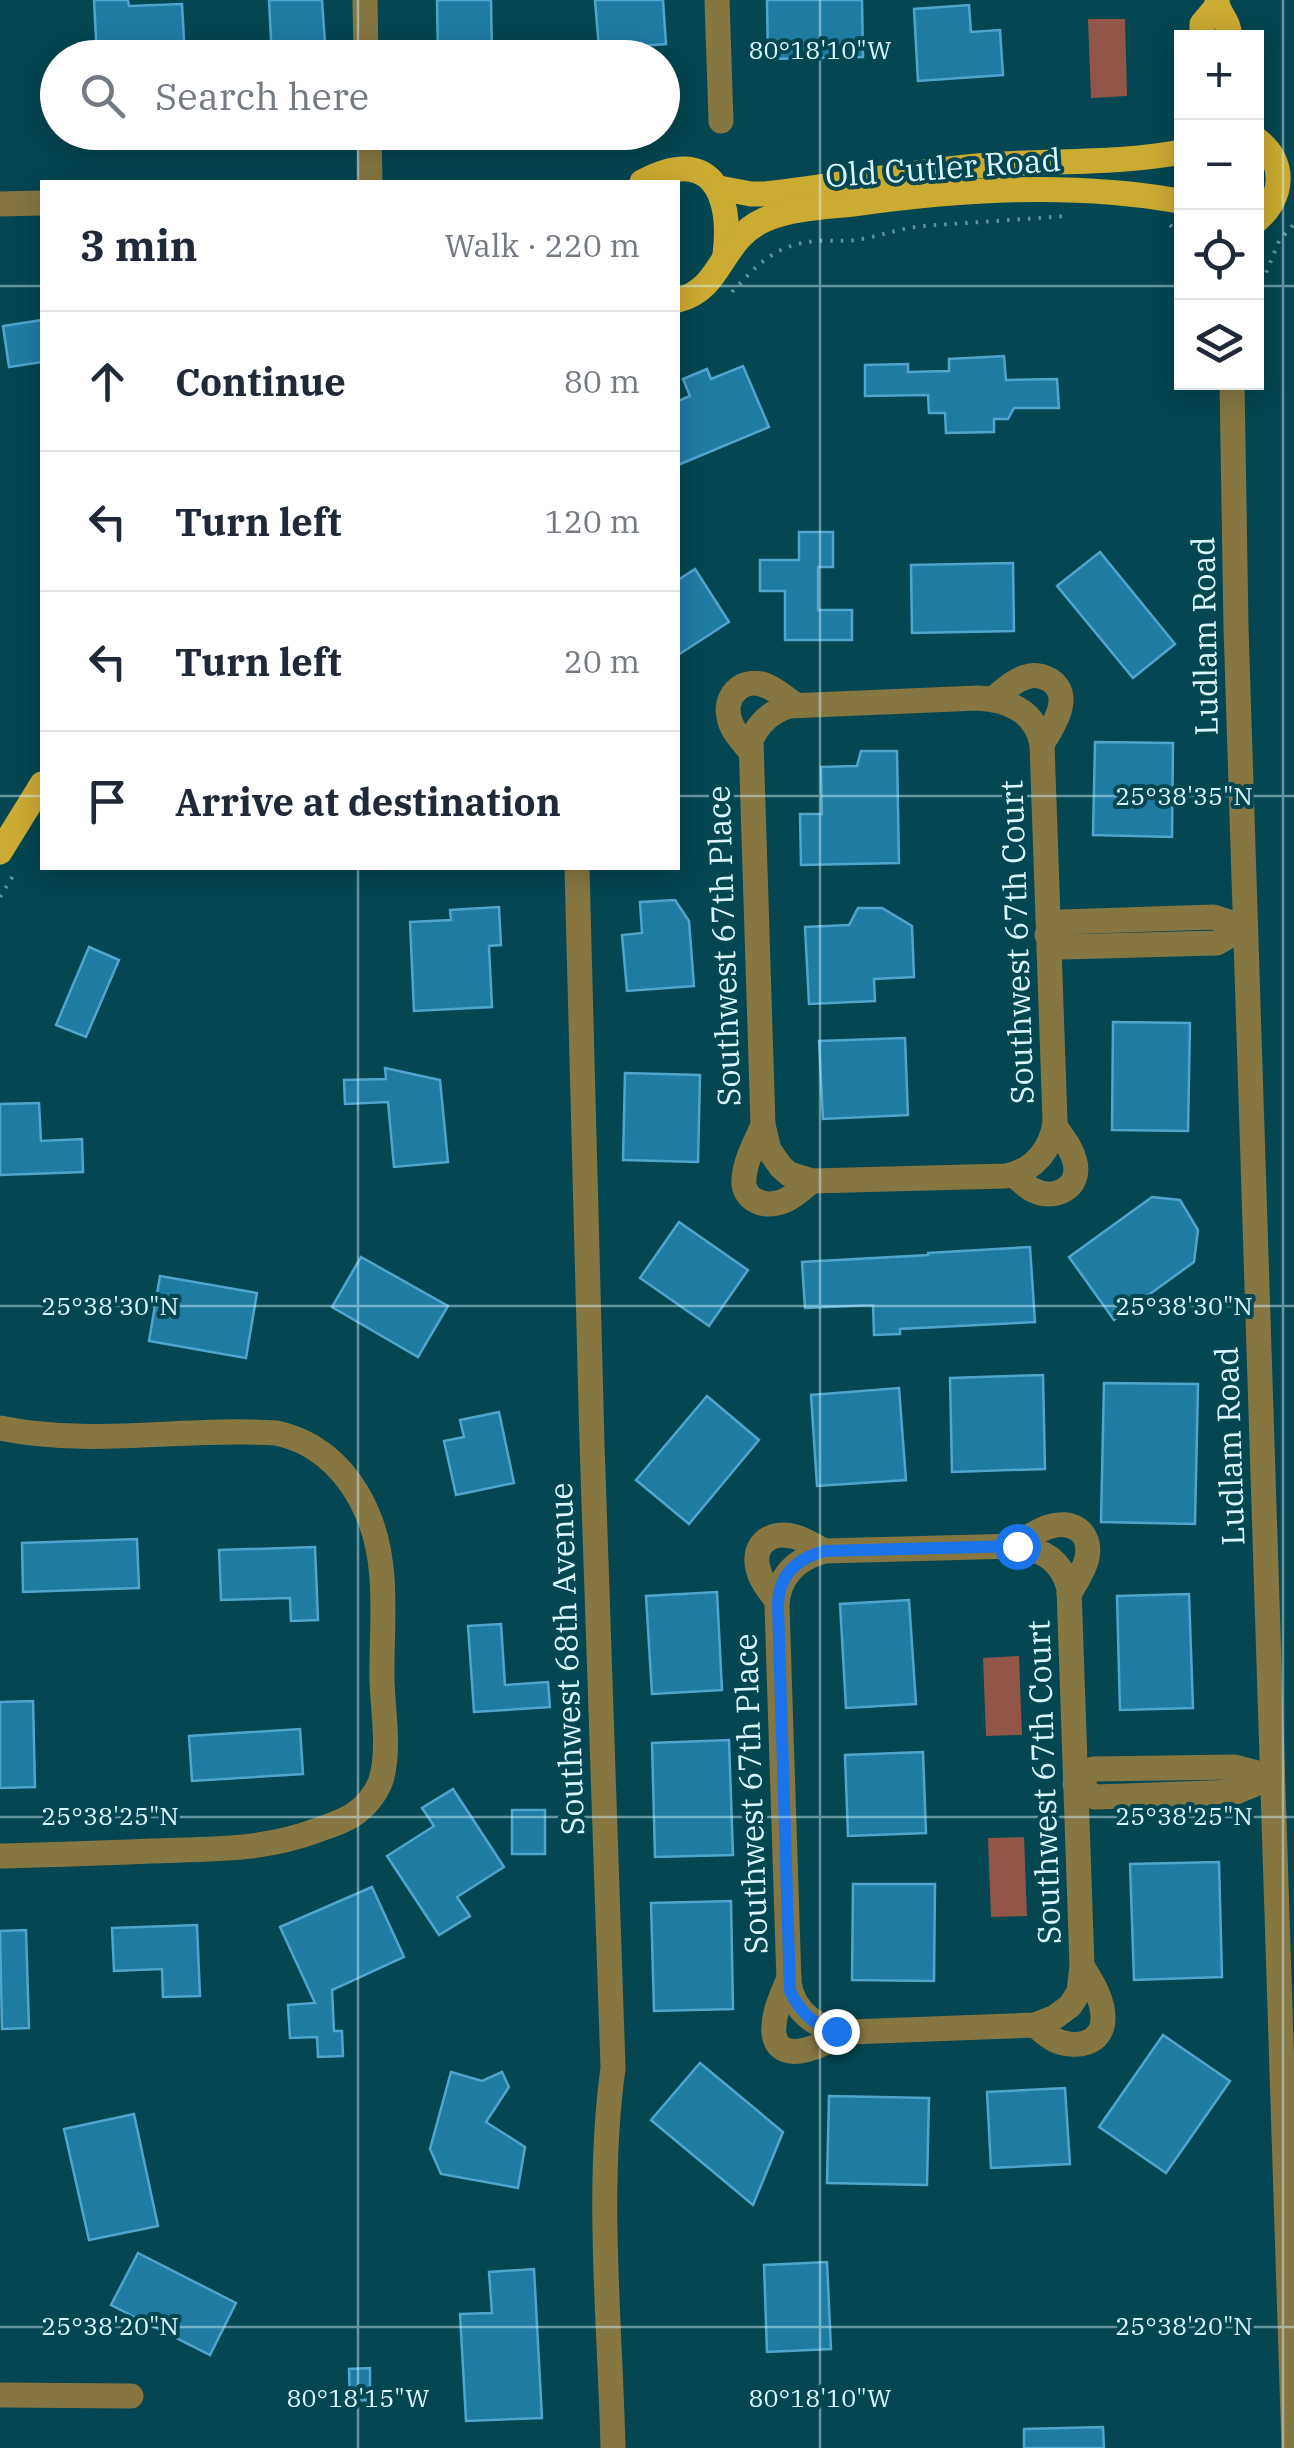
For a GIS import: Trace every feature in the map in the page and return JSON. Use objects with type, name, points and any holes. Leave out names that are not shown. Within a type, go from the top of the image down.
[{"type":"main road","points":[[1202,30],[1217,3],[1229,30]]},
{"type":"main road","points":[[1264,143],[1294,148]]},
{"type":"main road","points":[[1264,148],[1276,164],[1279,178],[1274,207]]},
{"type":"main road","name":"Old Cutler Road","points":[[646,180],[662,172],[683,169],[704,176],[718,188],[771,194],[924,171],[1174,152]]},
{"type":"main road","points":[[718,188],[726,207],[725,254]]},
{"type":"main road","name":"Old Cutler Road","points":[[680,299],[700,291],[742,233],[766,219],[794,212],[883,200],[1048,190],[1107,192],[1174,209]]},
{"type":"main road","points":[[0,852],[40,787]]},
{"type":"street","points":[[365,0],[366,40]]},
{"type":"street","points":[[718,0],[720,122]]},
{"type":"street","points":[[369,150],[370,180]]},
{"type":"street","points":[[0,204],[40,203]]},
{"type":"street","name":"Ludlam Road","points":[[1232,390],[1245,927],[1294,2448]]},
{"type":"street","points":[[750,751],[728,717],[729,703],[744,684],[767,686],[796,705],[993,699],[1025,677],[1038,676],[1059,688],[1061,702],[1054,725],[1042,744]]},
{"type":"street","name":"Southwest 67th Court","points":[[993,699],[1030,716],[1042,744],[1055,1126],[1050,1141],[1024,1169]]},
{"type":"street","name":"Southwest 67th Place","points":[[796,705],[778,710],[764,721],[755,732],[750,751],[764,1125],[769,1150],[781,1168],[812,1182]]},
{"type":"street","name":"Southwest 68th Avenue","points":[[578,870],[613,2068],[606,2120],[613,2448]]},
{"type":"street","points":[[1048,934],[1062,922],[1213,916],[1245,927]]},
{"type":"street","points":[[764,1125],[746,1166],[744,1188],[756,1201],[777,1204],[812,1182],[1024,1169],[1032,1190],[1046,1194],[1064,1191],[1075,1177],[1074,1159],[1055,1126]]},
{"type":"street","points":[[0,1428],[92,1435],[276,1433],[313,1446],[342,1471],[360,1498],[378,1546],[384,1748],[382,1776],[376,1790],[353,1815],[284,1842],[240,1848],[0,1856]]},
{"type":"street","points":[[778,1601],[756,1564],[760,1544],[766,1538],[783,1534],[824,1551],[1014,1546],[1051,1526],[1066,1524],[1080,1529],[1086,1540],[1086,1558],[1070,1594]]},
{"type":"street","name":"Southwest 67th Court","points":[[1014,1546],[1031,1548],[1053,1558],[1066,1578],[1070,1594],[1082,1966],[1079,1992],[1070,2006],[1036,2025]]},
{"type":"street","name":"Southwest 67th Place","points":[[824,1551],[793,1566],[780,1584],[778,1601],[789,1978],[790,1991],[808,2018],[844,2032]]},
{"type":"street","points":[[1076,1784],[1093,1769],[1234,1767],[1272,1777]]},
{"type":"street","points":[[789,1978],[774,2023],[777,2043],[783,2048],[812,2049],[844,2032],[1036,2025],[1049,2037],[1082,2044],[1098,2037],[1102,2029],[1102,2008],[1082,1966]]},
{"type":"street","points":[[0,2395],[130,2396]]},
{"type":"path","points":[[730,294],[770,256],[796,244],[860,240],[923,226],[1066,216]]},
{"type":"path","points":[[1264,273],[1279,241],[1294,224]]},
{"type":"shaded area","points":[[1088,19],[1125,19],[1127,96],[1091,98]]},
{"type":"shaded area","points":[[1019,1656],[1022,1735],[986,1736],[983,1658]]},
{"type":"shaded area","points":[[1024,1837],[1027,1916],[991,1917],[988,1838]]},
{"type":"building","points":[[94,0],[128,0],[129,6],[182,4],[184,40],[96,40]]},
{"type":"building","points":[[269,0],[322,0],[325,40],[271,40]]},
{"type":"building","points":[[437,0],[491,0],[492,40],[438,40]]},
{"type":"building","points":[[595,0],[663,0],[666,40],[598,40]]},
{"type":"building","points":[[767,0],[862,0],[863,57],[768,59]]},
{"type":"building","points":[[969,5],[971,32],[1000,30],[1003,75],[918,81],[914,9]]},
{"type":"building","points":[[40,320],[40,362],[9,367],[3,326]]},
{"type":"building","points":[[1004,356],[1006,380],[1057,379],[1059,408],[1014,408],[1008,419],[994,419],[994,432],[946,433],[945,413],[929,413],[928,395],[865,396],[865,365],[908,364],[908,372],[949,371],[949,359]]},
{"type":"building","points":[[743,366],[769,427],[680,464],[680,400],[690,396],[683,379],[707,369],[711,379]]},
{"type":"building","points":[[799,532],[833,532],[833,567],[818,567],[818,610],[852,610],[852,640],[785,640],[785,591],[760,591],[760,560],[799,560]]},
{"type":"building","points":[[1100,552],[1175,644],[1133,678],[1057,586]]},
{"type":"building","points":[[1013,563],[1014,631],[912,633],[911,565]]},
{"type":"building","points":[[695,569],[729,622],[680,654],[680,579]]},
{"type":"building","points":[[1095,742],[1173,743],[1172,837],[1093,835]]},
{"type":"building","points":[[861,751],[897,751],[899,863],[801,865],[800,814],[822,814],[821,767],[857,766]]},
{"type":"building","points":[[675,900],[689,921],[694,986],[627,991],[622,935],[642,933],[640,902]]},
{"type":"building","points":[[499,907],[501,945],[489,946],[492,1007],[414,1011],[410,922],[451,920],[450,910]]},
{"type":"building","points":[[858,908],[882,908],[912,926],[914,977],[874,979],[875,1001],[809,1004],[805,927],[849,925]]},
{"type":"building","points":[[89,947],[119,960],[86,1037],[56,1025]]},
{"type":"building","points":[[1113,1022],[1190,1023],[1188,1131],[1112,1130]]},
{"type":"building","points":[[905,1038],[908,1115],[823,1119],[819,1041]]},
{"type":"building","points":[[385,1068],[440,1080],[448,1162],[394,1167],[388,1102],[345,1104],[344,1080],[386,1079]]},
{"type":"building","points":[[625,1073],[700,1075],[698,1162],[623,1160]]},
{"type":"building","points":[[39,1103],[41,1141],[82,1139],[83,1172],[0,1175],[0,1104]]},
{"type":"building","points":[[1152,1197],[1180,1200],[1198,1230],[1194,1262],[1114,1320],[1069,1257]]},
{"type":"building","points":[[679,1222],[748,1270],[709,1326],[640,1278]]},
{"type":"building","points":[[1030,1247],[1035,1322],[900,1329],[900,1334],[874,1335],[873,1305],[805,1308],[802,1262]]},
{"type":"building","points":[[361,1257],[448,1306],[418,1357],[332,1307]]},
{"type":"building","points":[[160,1276],[257,1293],[246,1358],[149,1341]]},
{"type":"building","points":[[1043,1375],[1045,1469],[952,1472],[950,1378]]},
{"type":"building","points":[[1104,1383],[1198,1384],[1195,1524],[1101,1522]]},
{"type":"building","points":[[899,1388],[906,1480],[817,1486],[811,1395]]},
{"type":"building","points":[[707,1396],[759,1440],[689,1524],[636,1480]]},
{"type":"building","points":[[499,1412],[514,1483],[456,1495],[444,1441],[464,1437],[460,1420]]},
{"type":"building","points":[[137,1539],[139,1588],[23,1592],[22,1543]]},
{"type":"building","points":[[315,1547],[318,1620],[291,1621],[290,1598],[221,1600],[219,1550]]},
{"type":"building","points":[[717,1592],[722,1690],[652,1694],[646,1596]]},
{"type":"building","points":[[1189,1594],[1193,1708],[1120,1710],[1117,1596]]},
{"type":"building","points":[[909,1600],[916,1704],[846,1708],[840,1604]]},
{"type":"building","points":[[501,1624],[505,1685],[548,1682],[550,1707],[474,1712],[468,1626]]},
{"type":"building","points":[[33,1701],[35,1787],[0,1788],[0,1702]]},
{"type":"building","points":[[300,1729],[303,1774],[192,1781],[189,1736]]},
{"type":"building","points":[[729,1740],[733,1855],[655,1857],[652,1743]]},
{"type":"building","points":[[923,1752],[926,1833],[848,1836],[845,1755]]},
{"type":"building","points":[[453,1789],[504,1867],[457,1897],[470,1916],[439,1935],[387,1856],[434,1826],[422,1808]]},
{"type":"building","points":[[512,1810],[545,1810],[545,1854],[512,1854]]},
{"type":"building","points":[[1219,1862],[1222,1977],[1134,1980],[1130,1864]]},
{"type":"building","points":[[853,1884],[935,1884],[934,1981],[852,1980]]},
{"type":"building","points":[[372,1887],[404,1957],[332,1990],[334,2031],[342,2031],[343,2056],[318,2057],[317,2037],[290,2038],[288,2005],[315,2003],[280,1927]]},
{"type":"building","points":[[731,1901],[733,2009],[654,2011],[651,1903]]},
{"type":"building","points":[[197,1925],[200,1996],[163,1997],[162,1969],[114,1971],[112,1928]]},
{"type":"building","points":[[26,1930],[29,2028],[2,2029],[0,1931]]},
{"type":"building","points":[[1163,2035],[1230,2081],[1166,2173],[1099,2127]]},
{"type":"building","points":[[700,2063],[783,2132],[753,2205],[651,2120]]},
{"type":"building","points":[[451,2072],[482,2081],[502,2072],[509,2087],[486,2122],[525,2147],[518,2188],[441,2174],[430,2149]]},
{"type":"building","points":[[1065,2088],[1070,2164],[991,2168],[987,2092]]},
{"type":"building","points":[[829,2096],[929,2098],[927,2185],[827,2183]]},
{"type":"building","points":[[134,2114],[158,2226],[89,2240],[64,2129]]},
{"type":"building","points":[[138,2253],[236,2303],[210,2355],[111,2305]]},
{"type":"building","points":[[827,2262],[831,2349],[767,2352],[764,2265]]},
{"type":"building","points":[[534,2269],[542,2418],[466,2421],[460,2314],[492,2313],[489,2272]]},
{"type":"building","points":[[370,2368],[370,2400],[350,2401],[349,2369]]},
{"type":"building","points":[[1103,2427],[1104,2448],[1024,2448],[1024,2429]]},
{"type":"route","points":[[836,2031],[808,2018],[790,1991],[780,1584],[793,1566],[824,1551],[1017,1546]]}]
